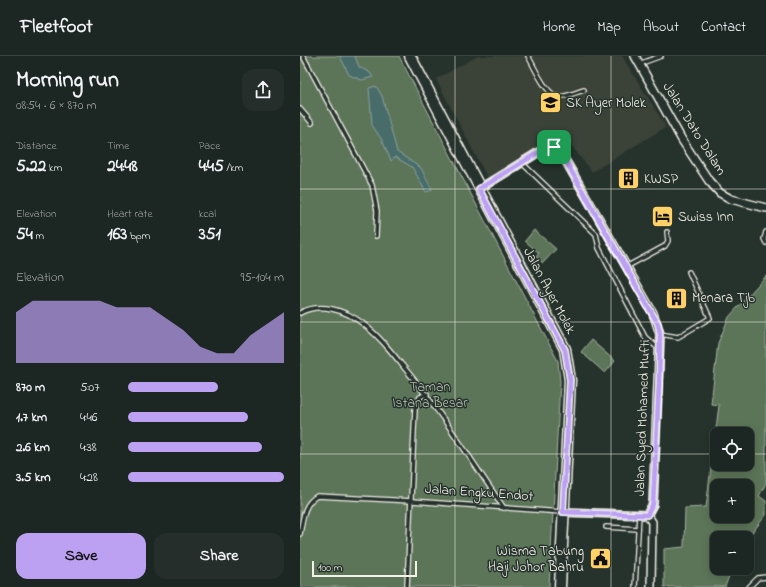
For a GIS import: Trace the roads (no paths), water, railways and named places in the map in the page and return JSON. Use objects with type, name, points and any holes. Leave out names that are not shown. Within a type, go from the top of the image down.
[{"type":"main road","name":"Jalan Ayer Molek","points":[[410,56],[565,350],[570,380],[560,587]]},
{"type":"street","name":"Jalan Dato Dalam","points":[[635,56],[682,140],[709,181],[720,193],[730,199],[766,208]]},
{"type":"street","name":"Jalan Syed Mohamed Mufti","points":[[479,189],[547,147],[554,147],[560,151],[653,313],[660,334],[653,504],[647,515],[652,522],[651,587]]},
{"type":"street","name":"Jalan Engku Endot","points":[[563,512],[647,515]]},
{"type":"lane","points":[[303,56],[372,185],[377,211],[376,236]]},
{"type":"lane","points":[[528,56],[545,86],[552,94],[564,96],[584,90]]},
{"type":"lane","points":[[639,64],[661,56]]},
{"type":"lane","points":[[300,109],[312,123]]},
{"type":"lane","points":[[521,162],[531,174],[596,234],[599,248],[645,337],[659,350]]},
{"type":"lane","points":[[626,267],[665,246],[668,241],[666,232]]},
{"type":"lane","points":[[766,232],[764,239],[766,243]]},
{"type":"lane","points":[[660,334],[678,337],[710,318],[689,272]]},
{"type":"lane","points":[[300,313],[308,308],[325,308],[339,311],[362,323],[385,344],[427,394],[504,508]]},
{"type":"lane","points":[[407,587],[415,409],[420,398],[427,394]]},
{"type":"lane","name":"Jalan Engku Endot","points":[[300,534],[305,507],[309,500],[317,496],[563,512]]},
{"type":"lane","points":[[635,587],[638,515]]},
{"type":"lane","points":[[606,527],[638,529]]},
{"type":"lane","points":[[749,587],[758,578],[766,577]]},
{"type":"water","points":[[340,56],[355,56],[359,67],[369,72],[373,77],[362,80],[349,75]]},
{"type":"water","points":[[376,86],[382,96],[397,152],[421,168],[432,190],[426,192],[412,167],[395,157],[391,161],[382,140],[372,125],[369,88]]},
{"type":"place","name":"SK Ayer Molek","points":[[550,103]]},
{"type":"place","name":"KWSP","points":[[629,179]]},
{"type":"place","name":"Swiss Inn","points":[[663,217]]},
{"type":"place","name":"Menara Tjb","points":[[677,298]]},
{"type":"place","name":"Wisma Tabung Haji Johor Bahru","points":[[600,559]]},
{"type":"park label","name":"Taman Istana Besar","points":[[430,396]]}]
